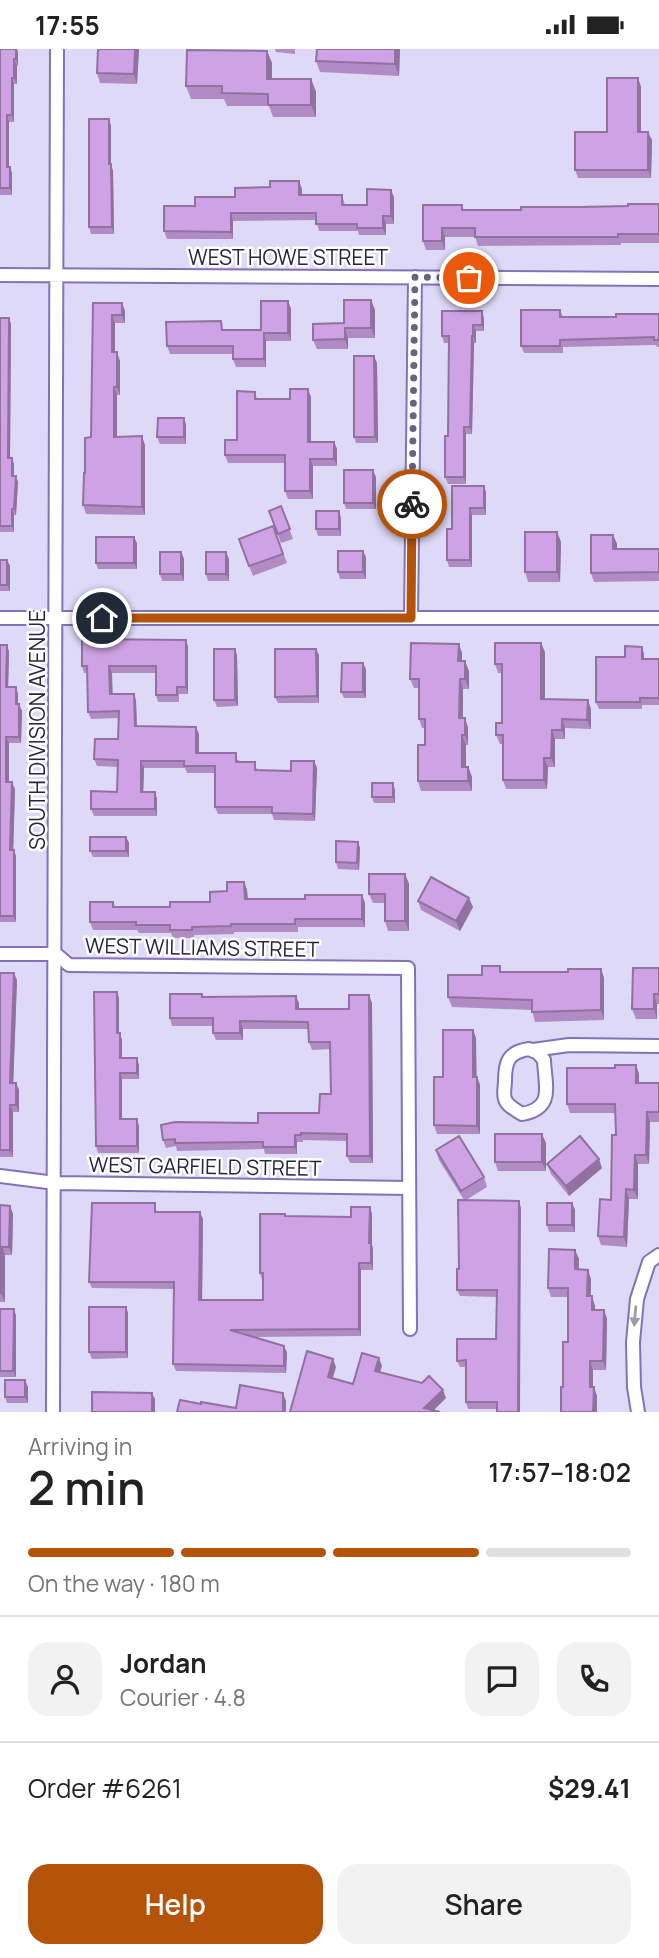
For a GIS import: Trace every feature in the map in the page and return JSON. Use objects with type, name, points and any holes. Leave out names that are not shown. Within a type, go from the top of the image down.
[{"type":"street","name":"SOUTH DIVISION AVENUE","points":[[53,1412],[57,49]]},
{"type":"street","name":"WEST HOWE STREET","points":[[0,275],[659,279]]},
{"type":"street","points":[[411,618],[415,277]]},
{"type":"street","points":[[0,618],[659,618]]},
{"type":"street","name":"WEST WILLIAMS STREET","points":[[0,954],[56,954],[69,964],[408,968],[409,1188]]},
{"type":"street","points":[[533,1051],[544,1060],[546,1097],[534,1112],[522,1114],[505,1099],[505,1066],[512,1055],[519,1051],[569,1045],[659,1046]]},
{"type":"street","name":"WEST GARFIELD STREET","points":[[0,1176],[55,1183],[409,1188]]},
{"type":"street","points":[[409,1188],[410,1329]]},
{"type":"street","points":[[638,1412],[634,1387],[633,1342],[637,1299],[649,1262],[659,1255]]},
{"type":"building","points":[[0,49],[16,49],[12,78],[12,115],[7,115],[7,167],[10,167],[10,188],[0,188]]},
{"type":"building","points":[[98,49],[135,49],[134,74],[97,73]]},
{"type":"building","points":[[317,49],[395,49],[395,64],[316,61]]},
{"type":"building","points":[[187,50],[267,51],[267,79],[311,79],[311,105],[268,105],[268,94],[222,93],[222,86],[186,86]]},
{"type":"building","points":[[607,78],[638,78],[638,132],[648,132],[648,170],[575,170],[575,132],[607,132]]},
{"type":"building","points":[[89,119],[109,119],[112,227],[89,227]]},
{"type":"building","points":[[270,181],[299,181],[299,195],[342,195],[342,205],[367,205],[367,189],[391,190],[391,216],[383,216],[383,228],[357,228],[357,224],[316,224],[316,213],[231,213],[231,232],[164,231],[164,206],[195,206],[195,197],[235,197],[235,188],[270,187]]},
{"type":"building","points":[[659,204],[659,234],[618,234],[618,237],[475,237],[475,228],[442,228],[442,241],[423,241],[423,205],[462,205],[462,210],[521,210],[521,207]]},
{"type":"building","points":[[344,300],[371,300],[371,328],[345,328],[345,339],[313,340],[313,324],[344,323]]},
{"type":"building","points":[[261,301],[288,301],[288,333],[264,333],[264,359],[233,359],[233,346],[167,346],[166,322],[221,321],[222,330],[261,330]]},
{"type":"building","points":[[93,303],[122,303],[122,315],[112,315],[112,352],[117,352],[114,437],[142,436],[142,507],[83,505],[85,438],[91,437]]},
{"type":"building","points":[[521,310],[560,310],[560,317],[659,314],[659,340],[654,340],[654,337],[560,340],[560,346],[521,346]]},
{"type":"building","points":[[442,311],[482,311],[482,325],[473,325],[470,427],[464,427],[464,477],[445,477],[449,336],[442,336]]},
{"type":"building","points":[[0,318],[9,318],[8,458],[12,458],[12,476],[16,476],[12,526],[0,526]]},
{"type":"building","points":[[354,356],[374,356],[375,437],[354,437]]},
{"type":"building","points":[[290,389],[308,389],[308,442],[334,442],[334,459],[310,459],[310,491],[285,491],[285,455],[225,455],[225,440],[237,440],[237,391],[255,392],[255,399],[290,399]]},
{"type":"building","points":[[158,418],[184,418],[184,437],[157,437]]},
{"type":"building","points":[[344,470],[373,470],[373,503],[344,503]]},
{"type":"building","points":[[452,486],[484,486],[484,508],[470,508],[470,560],[447,560],[447,529],[452,529]]},
{"type":"building","points":[[281,506],[290,529],[278,534],[269,511]]},
{"type":"building","points":[[316,511],[339,511],[339,529],[316,529]]},
{"type":"building","points":[[273,526],[283,554],[249,566],[239,539]]},
{"type":"building","points":[[525,532],[557,532],[557,572],[525,572]]},
{"type":"building","points":[[591,535],[613,535],[613,549],[659,549],[659,572],[591,573]]},
{"type":"building","points":[[96,537],[134,537],[134,563],[96,563]]},
{"type":"building","points":[[338,551],[363,551],[363,572],[338,572]]},
{"type":"building","points":[[160,552],[181,552],[181,574],[160,574]]},
{"type":"building","points":[[206,552],[226,552],[226,574],[206,574]]},
{"type":"building","points":[[0,560],[7,560],[7,585],[0,585]]},
{"type":"building","points":[[82,639],[186,640],[186,687],[177,687],[177,695],[156,695],[156,666],[109,666],[110,694],[134,694],[135,726],[196,727],[196,753],[236,753],[236,762],[255,762],[255,770],[291,771],[291,761],[314,761],[313,814],[272,813],[272,807],[215,807],[215,766],[184,766],[184,761],[141,761],[141,792],[155,792],[155,809],[91,809],[91,791],[117,792],[118,760],[94,759],[95,739],[118,739],[119,711],[88,712],[87,666],[82,666]]},
{"type":"building","points":[[411,643],[459,644],[458,661],[465,661],[465,679],[460,679],[459,718],[465,718],[462,767],[468,767],[468,781],[418,781],[418,745],[425,745],[425,719],[419,719],[419,679],[410,679]]},
{"type":"building","points":[[495,643],[541,643],[541,699],[588,700],[587,720],[562,719],[562,730],[552,730],[551,758],[544,758],[544,780],[503,780],[503,735],[496,735],[496,723],[502,723],[502,664],[495,664]]},
{"type":"building","points":[[0,645],[7,645],[6,687],[16,687],[16,704],[19,704],[19,737],[6,737],[6,782],[12,782],[10,850],[14,850],[14,916],[0,916]]},
{"type":"building","points":[[625,646],[642,647],[642,659],[659,659],[659,698],[640,698],[640,702],[596,702],[596,657],[625,657]]},
{"type":"building","points":[[214,649],[235,649],[235,700],[214,700]]},
{"type":"building","points":[[275,649],[316,649],[317,696],[275,697]]},
{"type":"building","points":[[342,663],[363,663],[363,692],[341,692]]},
{"type":"building","points":[[372,783],[393,783],[393,797],[372,797]]},
{"type":"building","points":[[90,837],[126,837],[126,851],[90,851]]},
{"type":"building","points":[[336,841],[358,842],[357,863],[336,862]]},
{"type":"building","points":[[369,874],[405,874],[405,921],[385,921],[385,894],[369,894]]},
{"type":"building","points":[[431,877],[469,898],[456,921],[418,901]]},
{"type":"building","points":[[227,882],[244,882],[245,899],[362,895],[362,919],[295,919],[295,924],[231,924],[192,927],[192,930],[170,930],[170,925],[136,925],[136,922],[90,922],[90,902],[113,902],[113,907],[170,907],[170,902],[210,902],[210,892],[227,891]]},
{"type":"building","points":[[482,966],[500,966],[500,972],[601,969],[601,1010],[532,1012],[532,1000],[448,997],[448,975],[482,975]]},
{"type":"building","points":[[633,968],[659,968],[659,994],[654,994],[654,1009],[632,1009]]},
{"type":"building","points":[[0,973],[14,973],[10,1083],[16,1083],[16,1105],[10,1105],[10,1150],[0,1150]]},
{"type":"building","points":[[94,992],[117,992],[120,1058],[137,1058],[137,1073],[120,1073],[120,1119],[137,1119],[137,1146],[96,1146]]},
{"type":"building","points":[[170,994],[202,994],[202,997],[296,996],[296,1009],[349,1009],[349,995],[369,995],[370,1156],[347,1156],[347,1134],[301,1133],[295,1135],[295,1147],[263,1147],[263,1142],[175,1143],[175,1139],[163,1140],[161,1125],[175,1122],[258,1123],[258,1113],[319,1113],[320,1094],[331,1094],[330,1042],[309,1042],[308,1022],[240,1021],[240,1033],[213,1033],[213,1018],[170,1018]]},
{"type":"building","points":[[443,1030],[473,1030],[477,1126],[434,1125],[434,1077],[443,1077]]},
{"type":"building","points":[[615,1065],[636,1065],[636,1083],[659,1083],[659,1112],[647,1112],[646,1155],[635,1155],[634,1190],[626,1189],[624,1237],[598,1236],[600,1199],[611,1200],[612,1135],[616,1135],[615,1104],[567,1104],[567,1068],[615,1068]]},
{"type":"building","points":[[495,1134],[542,1134],[542,1162],[495,1162]]},
{"type":"building","points":[[459,1136],[484,1177],[461,1191],[436,1150]]},
{"type":"building","points":[[580,1136],[599,1159],[566,1186],[547,1164]]},
{"type":"building","points":[[458,1200],[519,1201],[518,1412],[497,1412],[497,1402],[466,1402],[466,1360],[457,1361],[457,1339],[496,1339],[497,1290],[457,1290]]},
{"type":"building","points":[[92,1203],[155,1203],[155,1212],[200,1212],[199,1300],[263,1300],[260,1214],[351,1217],[351,1207],[370,1207],[371,1263],[359,1263],[359,1329],[230,1330],[284,1346],[284,1366],[173,1364],[174,1282],[89,1282]]},
{"type":"building","points":[[547,1203],[572,1203],[572,1225],[547,1225]]},
{"type":"building","points":[[0,1205],[10,1206],[9,1247],[2,1247],[1,1293],[0,1293]]},
{"type":"building","points":[[549,1249],[575,1250],[575,1269],[588,1270],[587,1296],[592,1296],[592,1310],[604,1310],[603,1361],[590,1361],[590,1387],[594,1387],[593,1412],[561,1412],[563,1342],[568,1342],[568,1288],[548,1288]]},
{"type":"building","points":[[89,1307],[126,1307],[126,1352],[89,1352]]},
{"type":"building","points":[[0,1309],[14,1309],[13,1371],[0,1371]]},
{"type":"building","points":[[307,1351],[333,1359],[328,1377],[353,1384],[362,1353],[379,1358],[375,1371],[422,1383],[429,1376],[443,1390],[424,1408],[440,1412],[290,1412]]},
{"type":"building","points":[[5,1380],[25,1380],[25,1397],[5,1397]]},
{"type":"building","points":[[240,1385],[283,1393],[283,1412],[177,1412],[180,1400],[236,1408]]},
{"type":"building","points":[[92,1392],[152,1393],[152,1412],[92,1412]]},
{"type":"way so far","points":[[412,504],[415,277],[469,278]]},
{"type":"route","points":[[102,618],[411,618],[412,504]]}]
